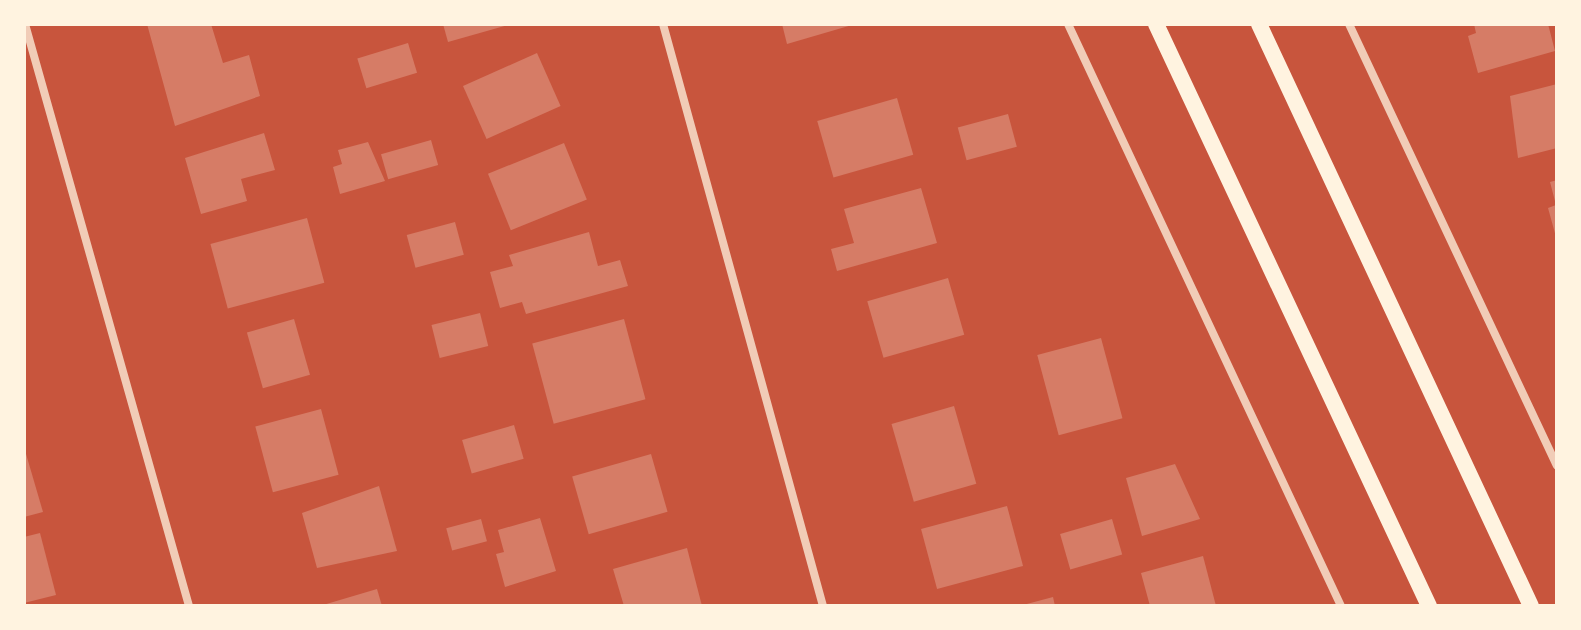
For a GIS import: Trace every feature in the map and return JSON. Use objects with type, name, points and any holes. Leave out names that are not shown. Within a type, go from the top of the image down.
[{"type":"main road","points":[[1156,24],[1429,606]]},
{"type":"main road","points":[[1259,24],[1531,606]]},
{"type":"street","points":[[25,24],[189,606]]},
{"type":"street","points":[[663,24],[823,606]]},
{"type":"street","points":[[1068,24],[1341,606]]},
{"type":"street","points":[[1349,24],[1557,466]]},
{"type":"building","points":[[147,24],[211,24],[223,63],[249,55],[260,96],[175,126]]},
{"type":"building","points":[[443,24],[508,24],[508,25],[448,42]]},
{"type":"building","points":[[782,24],[852,24],[852,25],[787,44]]},
{"type":"building","points":[[1474,24],[1548,24],[1555,51],[1478,73],[1468,36],[1476,33]]},
{"type":"building","points":[[408,43],[417,73],[366,88],[357,58]]},
{"type":"building","points":[[537,53],[561,106],[487,139],[463,86]]},
{"type":"building","points":[[1557,84],[1557,148],[1518,158],[1510,96]]},
{"type":"building","points":[[897,98],[913,155],[833,178],[817,121]]},
{"type":"building","points":[[1008,114],[1017,147],[967,160],[958,127]]},
{"type":"building","points":[[264,133],[275,170],[241,179],[247,201],[201,214],[185,158]]},
{"type":"building","points":[[431,140],[438,165],[388,179],[381,154]]},
{"type":"building","points":[[368,142],[385,181],[340,194],[333,167],[342,164],[338,150]]},
{"type":"building","points":[[564,143],[587,200],[511,230],[488,174]]},
{"type":"building","points":[[1557,180],[1556,237],[1548,208],[1556,205],[1550,182]]},
{"type":"building","points":[[921,188],[937,243],[837,271],[831,249],[854,243],[844,209]]},
{"type":"building","points":[[307,218],[324,283],[228,309],[210,244]]},
{"type":"building","points":[[455,222],[464,255],[416,268],[407,235]]},
{"type":"building","points":[[589,232],[598,266],[620,260],[628,286],[526,314],[522,302],[500,308],[490,272],[513,266],[509,255]]},
{"type":"building","points":[[948,278],[964,335],[884,358],[867,301]]},
{"type":"building","points":[[480,313],[488,346],[440,358],[431,325]]},
{"type":"building","points":[[294,319],[310,375],[263,388],[247,333]]},
{"type":"building","points":[[624,319],[645,399],[554,424],[532,344]]},
{"type":"building","points":[[1101,338],[1122,418],[1059,435],[1037,355]]},
{"type":"building","points":[[954,406],[976,484],[914,502],[892,424]]},
{"type":"building","points":[[321,409],[339,475],[273,492],[255,427]]},
{"type":"building","points":[[514,425],[524,459],[472,474],[462,440]]},
{"type":"building","points":[[24,447],[43,512],[24,517]]},
{"type":"building","points":[[651,454],[668,512],[589,534],[572,477]]},
{"type":"building","points":[[1175,464],[1200,519],[1142,536],[1126,478]]},
{"type":"building","points":[[379,486],[397,551],[317,568],[302,513]]},
{"type":"building","points":[[1007,506],[1023,566],[937,589],[921,529]]},
{"type":"building","points":[[540,518],[556,571],[505,587],[496,554],[504,552],[498,530]]},
{"type":"building","points":[[481,519],[487,541],[452,551],[446,528]]},
{"type":"building","points":[[1112,519],[1122,555],[1070,569],[1060,534]]},
{"type":"building","points":[[40,533],[56,595],[24,603],[24,537]]},
{"type":"building","points":[[687,548],[702,606],[624,606],[613,569]]},
{"type":"building","points":[[1203,556],[1216,606],[1150,606],[1141,573]]},
{"type":"building","points":[[377,589],[382,606],[323,606],[323,605]]},
{"type":"building","points":[[1053,597],[1055,606],[1023,605]]}]
